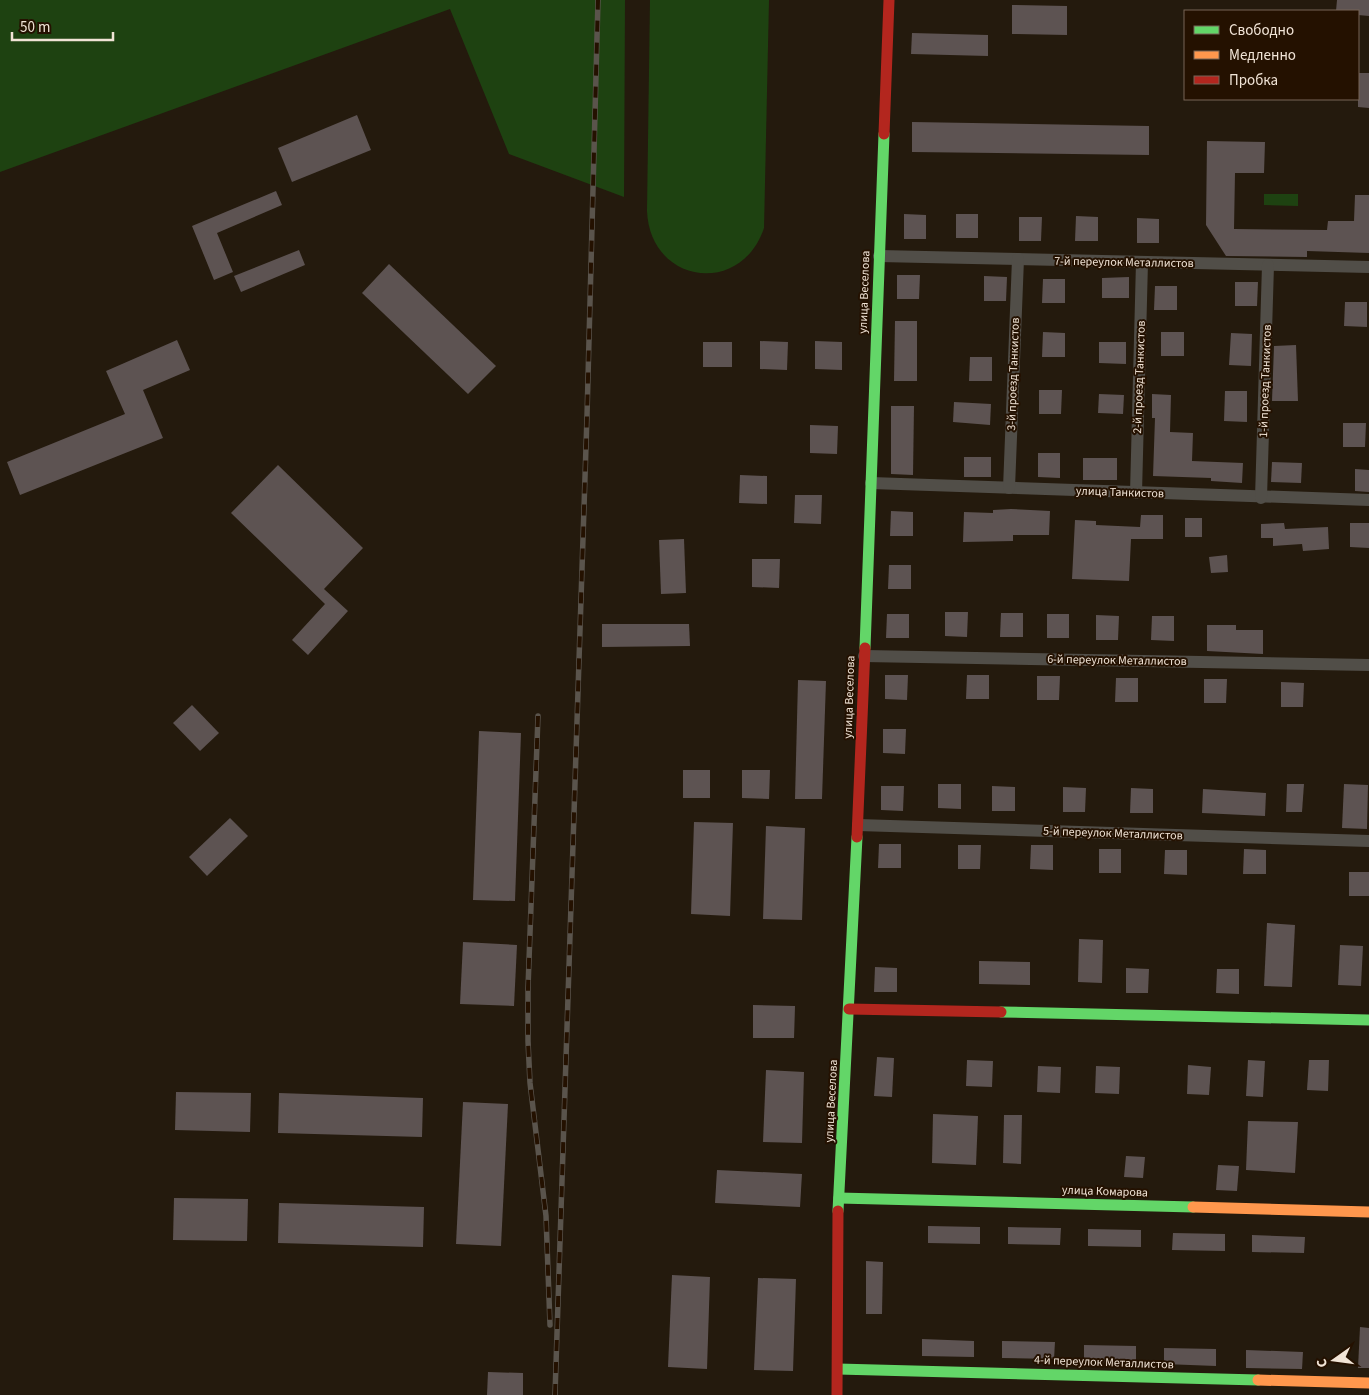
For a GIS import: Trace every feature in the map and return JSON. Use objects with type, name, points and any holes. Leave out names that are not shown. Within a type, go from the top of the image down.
[{"type":"street","name":"улица Веселова","points":[[836,1395],[838,1369],[839,1198],[858,826],[889,0]]},
{"type":"street","name":"7-й переулок Металлистов","points":[[879,256],[1369,267]]},
{"type":"street","name":"3-й проезд Танкистов","points":[[1009,488],[1018,259]]},
{"type":"street","name":"2-й проезд Танкистов","points":[[1136,493],[1142,262]]},
{"type":"street","name":"1-й проезд Танкистов","points":[[1261,498],[1268,265]]},
{"type":"street","name":"улица Танкистов","points":[[871,484],[1369,500]]},
{"type":"street","name":"6-й переулок Металлистов","points":[[864,656],[1369,665]]},
{"type":"street","name":"5-й переулок Металлистов","points":[[858,826],[1369,841]]},
{"type":"street","points":[[849,1009],[1369,1020]]},
{"type":"street","name":"улица Комарова","points":[[839,1198],[1369,1212]]},
{"type":"street","name":"4-й переулок Металлистов","points":[[838,1369],[1369,1383]]},
{"type":"green space","points":[[0,0],[625,0],[624,197],[509,154],[450,9],[0,172]]},
{"type":"green space","points":[[650,0],[769,0],[764,228],[752,250],[736,265],[718,272],[698,273],[679,267],[663,254],[652,236],[647,211]]},
{"type":"green space","points":[[1264,194],[1298,194],[1298,206],[1264,205]]},
{"type":"building","points":[[1337,0],[1369,0],[1369,16],[1359,15],[1359,10],[1336,10]]},
{"type":"building","points":[[1012,5],[1067,6],[1067,35],[1012,34]]},
{"type":"building","points":[[912,33],[988,35],[988,56],[911,54]]},
{"type":"building","points":[[1359,73],[1369,73],[1369,108],[1358,107]]},
{"type":"building","points":[[357,115],[371,150],[292,182],[278,148]]},
{"type":"building","points":[[912,122],[1149,126],[1149,155],[912,152]]},
{"type":"building","points":[[1207,141],[1265,142],[1264,173],[1235,173],[1234,229],[1327,230],[1328,221],[1354,221],[1355,195],[1369,195],[1369,253],[1307,251],[1307,257],[1226,256],[1206,225]]},
{"type":"building","points":[[276,191],[282,205],[217,233],[233,272],[214,280],[192,226]]},
{"type":"building","points":[[904,214],[926,215],[926,239],[904,239]]},
{"type":"building","points":[[956,214],[978,214],[978,238],[956,238]]},
{"type":"building","points":[[1076,216],[1098,217],[1098,241],[1075,241]]},
{"type":"building","points":[[1019,217],[1042,217],[1041,241],[1019,241]]},
{"type":"building","points":[[1137,218],[1159,219],[1159,243],[1137,243]]},
{"type":"building","points":[[299,250],[305,265],[241,292],[234,276]]},
{"type":"building","points":[[389,264],[496,366],[468,394],[362,293]]},
{"type":"building","points":[[897,275],[920,275],[919,299],[897,299]]},
{"type":"building","points":[[984,276],[1007,277],[1006,301],[984,301]]},
{"type":"building","points":[[1129,277],[1129,298],[1102,298],[1102,278]]},
{"type":"building","points":[[1043,279],[1065,279],[1065,303],[1042,303]]},
{"type":"building","points":[[1235,282],[1258,282],[1257,306],[1235,306]]},
{"type":"building","points":[[1155,286],[1177,286],[1177,310],[1154,310]]},
{"type":"building","points":[[1345,302],[1367,302],[1367,327],[1344,326]]},
{"type":"building","points":[[895,321],[917,321],[917,381],[894,381]]},
{"type":"building","points":[[1043,332],[1065,333],[1065,357],[1042,357]]},
{"type":"building","points":[[1161,332],[1184,332],[1184,356],[1161,356]]},
{"type":"building","points":[[1231,333],[1252,334],[1251,366],[1229,365]]},
{"type":"building","points":[[177,340],[190,370],[143,390],[163,438],[20,495],[7,462],[125,414],[106,371]]},
{"type":"building","points":[[760,341],[788,342],[787,370],[760,369]]},
{"type":"building","points":[[815,341],[842,342],[842,370],[815,369]]},
{"type":"building","points":[[703,342],[732,342],[732,367],[703,367]]},
{"type":"building","points":[[1099,342],[1126,342],[1126,364],[1099,363]]},
{"type":"building","points":[[1296,345],[1298,401],[1272,401],[1274,346]]},
{"type":"building","points":[[970,357],[992,357],[992,381],[969,381]]},
{"type":"building","points":[[1039,390],[1062,390],[1061,414],[1039,414]]},
{"type":"building","points":[[1225,391],[1247,391],[1247,422],[1224,421]]},
{"type":"building","points":[[1099,394],[1124,395],[1123,414],[1098,413]]},
{"type":"building","points":[[1152,394],[1171,395],[1170,432],[1193,433],[1192,461],[1243,463],[1242,483],[1211,481],[1211,478],[1153,476],[1155,418],[1152,418]]},
{"type":"building","points":[[954,402],[991,404],[990,425],[953,422]]},
{"type":"building","points":[[891,406],[914,406],[913,475],[891,474]]},
{"type":"building","points":[[1343,423],[1366,423],[1365,447],[1343,447]]},
{"type":"building","points":[[810,425],[838,426],[837,454],[810,453]]},
{"type":"building","points":[[1038,453],[1060,453],[1060,478],[1038,477]]},
{"type":"building","points":[[964,457],[991,457],[991,477],[964,477]]},
{"type":"building","points":[[1083,458],[1117,458],[1117,480],[1083,480]]},
{"type":"building","points":[[1272,462],[1302,463],[1301,483],[1271,482]]},
{"type":"building","points":[[278,465],[363,548],[324,589],[348,611],[308,655],[292,640],[325,604],[231,513]]},
{"type":"building","points":[[1355,469],[1369,470],[1369,492],[1355,491]]},
{"type":"building","points":[[740,475],[767,476],[767,504],[739,503]]},
{"type":"building","points":[[795,495],[822,495],[821,524],[794,523]]},
{"type":"building","points":[[993,510],[1050,511],[1049,535],[1013,535],[1013,541],[963,542],[964,512],[993,513]]},
{"type":"building","points":[[891,511],[913,512],[913,536],[890,536]]},
{"type":"building","points":[[1141,515],[1163,515],[1163,539],[1131,539],[1129,581],[1072,579],[1075,520],[1096,521],[1096,525],[1140,527]]},
{"type":"building","points":[[1185,518],[1202,518],[1202,537],[1185,537]]},
{"type":"building","points":[[1284,523],[1285,529],[1328,527],[1329,549],[1303,551],[1302,544],[1273,546],[1273,538],[1261,538],[1261,524]]},
{"type":"building","points":[[1350,523],[1369,523],[1369,548],[1350,547]]},
{"type":"building","points":[[684,539],[686,593],[661,594],[659,540]]},
{"type":"building","points":[[1227,555],[1228,572],[1211,573],[1209,557]]},
{"type":"building","points":[[752,559],[780,559],[779,588],[752,587]]},
{"type":"building","points":[[889,565],[911,565],[911,589],[888,589]]},
{"type":"building","points":[[945,612],[968,612],[967,637],[945,636]]},
{"type":"building","points":[[1001,613],[1023,613],[1023,637],[1000,637]]},
{"type":"building","points":[[887,614],[909,614],[909,638],[886,638]]},
{"type":"building","points":[[1047,614],[1069,614],[1069,638],[1047,638]]},
{"type":"building","points":[[1096,615],[1119,616],[1118,640],[1096,640]]},
{"type":"building","points":[[1152,616],[1174,616],[1174,641],[1151,640]]},
{"type":"building","points":[[602,624],[689,624],[690,646],[602,647]]},
{"type":"building","points":[[1207,625],[1236,625],[1236,630],[1263,630],[1263,654],[1207,651]]},
{"type":"building","points":[[885,675],[908,675],[907,700],[885,699]]},
{"type":"building","points":[[967,675],[989,675],[989,699],[966,699]]},
{"type":"building","points":[[1037,676],[1060,676],[1059,700],[1037,700]]},
{"type":"building","points":[[1116,678],[1138,678],[1138,702],[1115,702]]},
{"type":"building","points":[[1204,679],[1227,679],[1226,703],[1204,703]]},
{"type":"building","points":[[798,680],[826,681],[822,799],[795,799]]},
{"type":"building","points":[[1281,682],[1304,683],[1303,707],[1281,707]]},
{"type":"building","points":[[192,705],[219,733],[200,751],[173,723]]},
{"type":"building","points":[[883,729],[906,729],[905,754],[883,753]]},
{"type":"building","points":[[479,731],[521,733],[515,901],[473,900]]},
{"type":"building","points":[[683,770],[710,770],[710,798],[683,798]]},
{"type":"building","points":[[742,770],[770,770],[769,799],[742,798]]},
{"type":"building","points":[[938,784],[961,784],[961,809],[938,808]]},
{"type":"building","points":[[1287,784],[1304,784],[1302,812],[1286,812]]},
{"type":"building","points":[[1344,784],[1368,785],[1367,829],[1342,828]]},
{"type":"building","points":[[881,786],[904,786],[903,811],[881,810]]},
{"type":"building","points":[[992,786],[1015,787],[1015,811],[992,811]]},
{"type":"building","points":[[1063,787],[1086,788],[1085,812],[1063,812]]},
{"type":"building","points":[[1131,788],[1153,789],[1153,813],[1130,813]]},
{"type":"building","points":[[1203,789],[1266,793],[1265,816],[1202,813]]},
{"type":"building","points":[[230,818],[248,836],[207,876],[189,857]]},
{"type":"building","points":[[694,822],[733,823],[730,916],[691,914]]},
{"type":"building","points":[[766,826],[805,828],[802,920],[763,919]]},
{"type":"building","points":[[879,844],[901,844],[901,868],[878,868]]},
{"type":"building","points":[[958,845],[981,845],[980,869],[958,869]]},
{"type":"building","points":[[1031,845],[1053,845],[1053,870],[1030,869]]},
{"type":"building","points":[[1099,849],[1121,849],[1121,873],[1099,873]]},
{"type":"building","points":[[1244,849],[1266,850],[1266,874],[1243,874]]},
{"type":"building","points":[[1165,850],[1187,850],[1187,875],[1164,874]]},
{"type":"building","points":[[1349,872],[1369,872],[1369,896],[1349,896]]},
{"type":"building","points":[[1267,923],[1295,925],[1292,987],[1264,986]]},
{"type":"building","points":[[1079,939],[1103,940],[1102,983],[1078,982]]},
{"type":"building","points":[[463,942],[517,945],[514,1006],[460,1004]]},
{"type":"building","points":[[1340,945],[1363,946],[1361,986],[1338,985]]},
{"type":"building","points":[[979,961],[1030,962],[1030,985],[979,984]]},
{"type":"building","points":[[875,967],[897,968],[897,992],[874,992]]},
{"type":"building","points":[[1126,968],[1149,969],[1148,993],[1126,993]]},
{"type":"building","points":[[1217,969],[1239,969],[1239,994],[1216,993]]},
{"type":"building","points":[[753,1005],[795,1006],[794,1038],[753,1038]]},
{"type":"building","points":[[877,1057],[894,1058],[892,1097],[874,1096]]},
{"type":"building","points":[[967,1060],[993,1061],[992,1087],[966,1086]]},
{"type":"building","points":[[1248,1060],[1265,1061],[1263,1097],[1246,1096]]},
{"type":"building","points":[[1309,1060],[1329,1060],[1328,1091],[1307,1090]]},
{"type":"building","points":[[1188,1065],[1211,1067],[1209,1095],[1187,1094]]},
{"type":"building","points":[[1038,1066],[1061,1067],[1060,1093],[1037,1092]]},
{"type":"building","points":[[1096,1066],[1120,1067],[1119,1094],[1095,1093]]},
{"type":"building","points":[[766,1070],[804,1072],[802,1143],[763,1142]]},
{"type":"building","points":[[176,1092],[251,1093],[250,1132],[175,1130]]},
{"type":"building","points":[[279,1093],[423,1098],[422,1137],[278,1133]]},
{"type":"building","points":[[463,1102],[508,1104],[501,1246],[456,1244]]},
{"type":"building","points":[[933,1114],[978,1116],[976,1165],[932,1163]]},
{"type":"building","points":[[1004,1115],[1022,1115],[1021,1164],[1003,1163]]},
{"type":"building","points":[[1248,1121],[1298,1122],[1295,1173],[1246,1170]]},
{"type":"building","points":[[1126,1156],[1145,1157],[1143,1178],[1124,1177]]},
{"type":"building","points":[[1218,1165],[1239,1166],[1237,1191],[1216,1190]]},
{"type":"building","points":[[717,1170],[802,1174],[800,1207],[715,1203]]},
{"type":"building","points":[[174,1198],[248,1199],[247,1241],[173,1240]]},
{"type":"building","points":[[279,1203],[424,1207],[423,1247],[278,1243]]},
{"type":"building","points":[[928,1226],[980,1227],[980,1244],[928,1243]]},
{"type":"building","points":[[1008,1227],[1061,1228],[1060,1245],[1008,1244]]},
{"type":"building","points":[[1088,1229],[1141,1230],[1141,1247],[1088,1246]]},
{"type":"building","points":[[1173,1233],[1225,1234],[1225,1251],[1172,1250]]},
{"type":"building","points":[[1252,1235],[1305,1237],[1304,1253],[1252,1252]]},
{"type":"building","points":[[866,1261],[883,1262],[882,1314],[866,1314]]},
{"type":"building","points":[[672,1275],[710,1277],[707,1369],[668,1367]]},
{"type":"building","points":[[758,1278],[796,1279],[793,1371],[754,1370]]},
{"type":"building","points":[[1360,1327],[1369,1328],[1369,1368],[1358,1368]]},
{"type":"building","points":[[922,1339],[974,1341],[974,1357],[922,1356]]},
{"type":"building","points":[[1002,1341],[1055,1342],[1054,1359],[1002,1358]]},
{"type":"building","points":[[1084,1345],[1136,1346],[1136,1363],[1084,1362]]},
{"type":"building","points":[[1164,1348],[1216,1349],[1216,1366],[1164,1364]]},
{"type":"building","points":[[1246,1350],[1303,1352],[1302,1369],[1246,1368]]},
{"type":"building","points":[[488,1372],[523,1373],[523,1395],[487,1395]]},
{"type":"railway","points":[[555,1395],[587,416],[598,0]]},
{"type":"railway","points":[[538,716],[528,988],[528,1041],[530,1083],[546,1216],[550,1325]]},
{"type":"traffic: fast","points":[[865,648],[884,134]]},
{"type":"traffic: fast","points":[[838,1211],[857,837]]},
{"type":"traffic: fast","points":[[1001,1012],[1369,1020]]},
{"type":"traffic: fast","points":[[839,1198],[1193,1207]]},
{"type":"traffic: fast","points":[[838,1369],[1258,1380]]},
{"type":"traffic: slow","points":[[1193,1207],[1369,1212]]},
{"type":"traffic: slow","points":[[1258,1380],[1369,1383]]},
{"type":"traffic: jam","points":[[884,134],[889,0]]},
{"type":"traffic: jam","points":[[857,837],[865,648]]},
{"type":"traffic: jam","points":[[849,1009],[1001,1012]]},
{"type":"traffic: jam","points":[[837,1395],[838,1211]]}]
